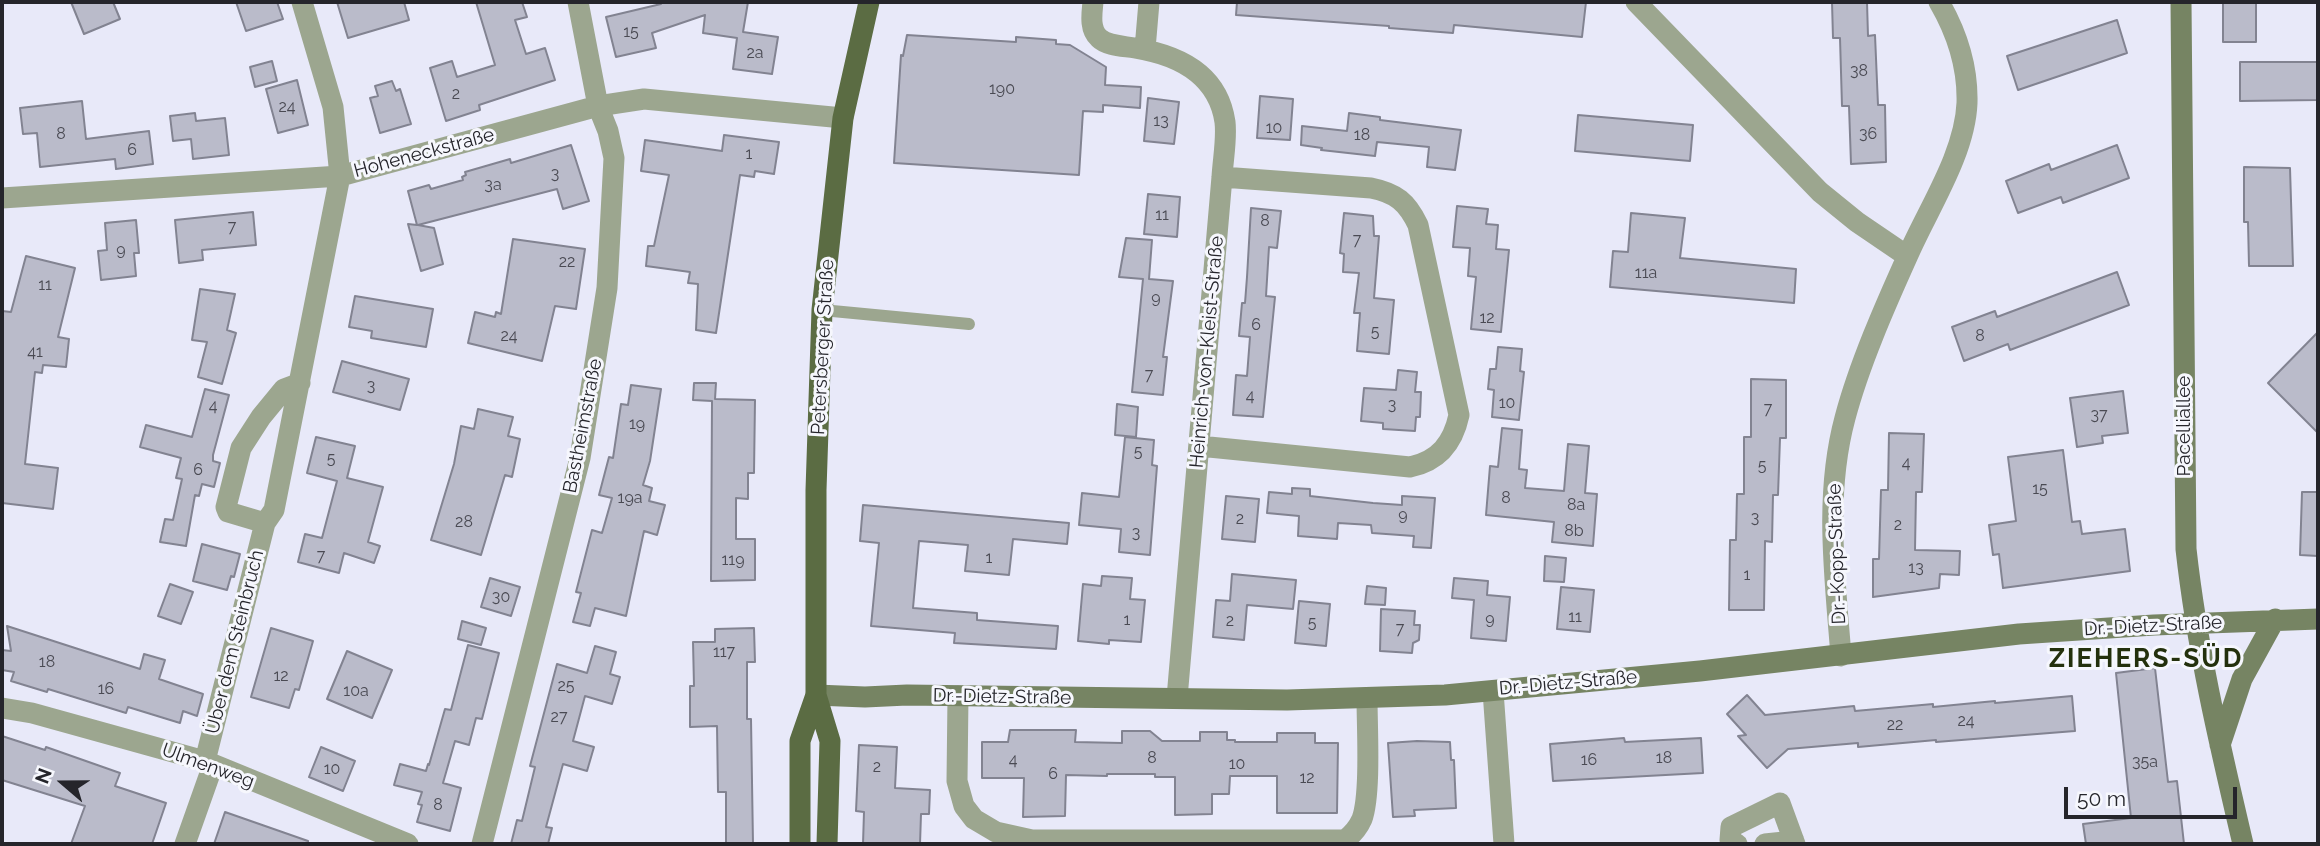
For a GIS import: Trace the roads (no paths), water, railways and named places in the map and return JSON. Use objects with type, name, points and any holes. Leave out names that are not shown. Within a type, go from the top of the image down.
[{"type":"main road","name":"Petersberger Straße","points":[[827,844],[830,741],[816,695],[816,490],[822,310],[843,118],[869,2]]},
{"type":"main road","name":"Pacelliallee","points":[[2181,2],[2185,530],[2207,690],[2243,844]]},
{"type":"main road","name":"Dr.-Dietz-Straße","points":[[816,695],[865,698],[1367,698],[1493,691],[1841,656],[2019,634],[2318,619]]},
{"type":"main road","points":[[2220,746],[2242,679],[2275,620]]},
{"type":"main road","name":"Petersberger Straße","points":[[800,844],[800,741],[816,695]]},
{"type":"street","name":"Über dem Steinbruch","points":[[186,844],[209,763],[265,523],[274,510],[340,176],[333,107],[302,2]]},
{"type":"street","name":"Bastheimstraße","points":[[482,844],[580,458],[607,288],[614,158],[608,131],[598,106],[578,2]]},
{"type":"street","name":"Heinrich-von-Kleist-Straße","points":[[1093,2],[1092,22],[1099,39],[1106,43],[1145,49],[1186,63],[1198,72],[1214,94],[1225,123],[1223,177],[1177,698]]},
{"type":"street","points":[[1145,49],[1149,2]]},
{"type":"street","points":[[1636,2],[1820,192],[1857,222],[1908,256]]},
{"type":"street","name":"Dr.-Kopp-Straße","points":[[1841,656],[1832,528],[1834,476],[1845,419],[1860,373],[1908,256],[1958,148],[1967,104],[1964,59],[1954,27],[1940,2]]},
{"type":"street","name":"Hoheneckstraße","points":[[2,198],[340,176],[598,106],[644,99],[843,118]]},
{"type":"street","points":[[1199,446],[1409,467],[1421,465],[1443,452],[1453,435],[1459,415],[1419,225],[1404,201],[1385,191],[1371,188],[1223,177]]},
{"type":"street","name":"Über dem Steinbruch","points":[[265,523],[228,512],[226,507],[241,448],[284,389],[300,383]]},
{"type":"street","points":[[1493,691],[1504,844]]},
{"type":"street","points":[[958,696],[957,781],[964,806],[974,819],[996,832],[1032,840],[1345,842],[1354,833],[1362,818],[1366,796],[1367,698]]},
{"type":"street","name":"Ulmenweg","points":[[2,708],[32,713],[209,763],[408,844]]},
{"type":"street","points":[[1737,844],[1730,839],[1731,827],[1780,803],[1795,843],[1765,844]]},
{"type":"lane","points":[[822,310],[969,324]]},
{"type":"district","name":"ZIEHERS-SÜD","points":[[2146,659]]}]
